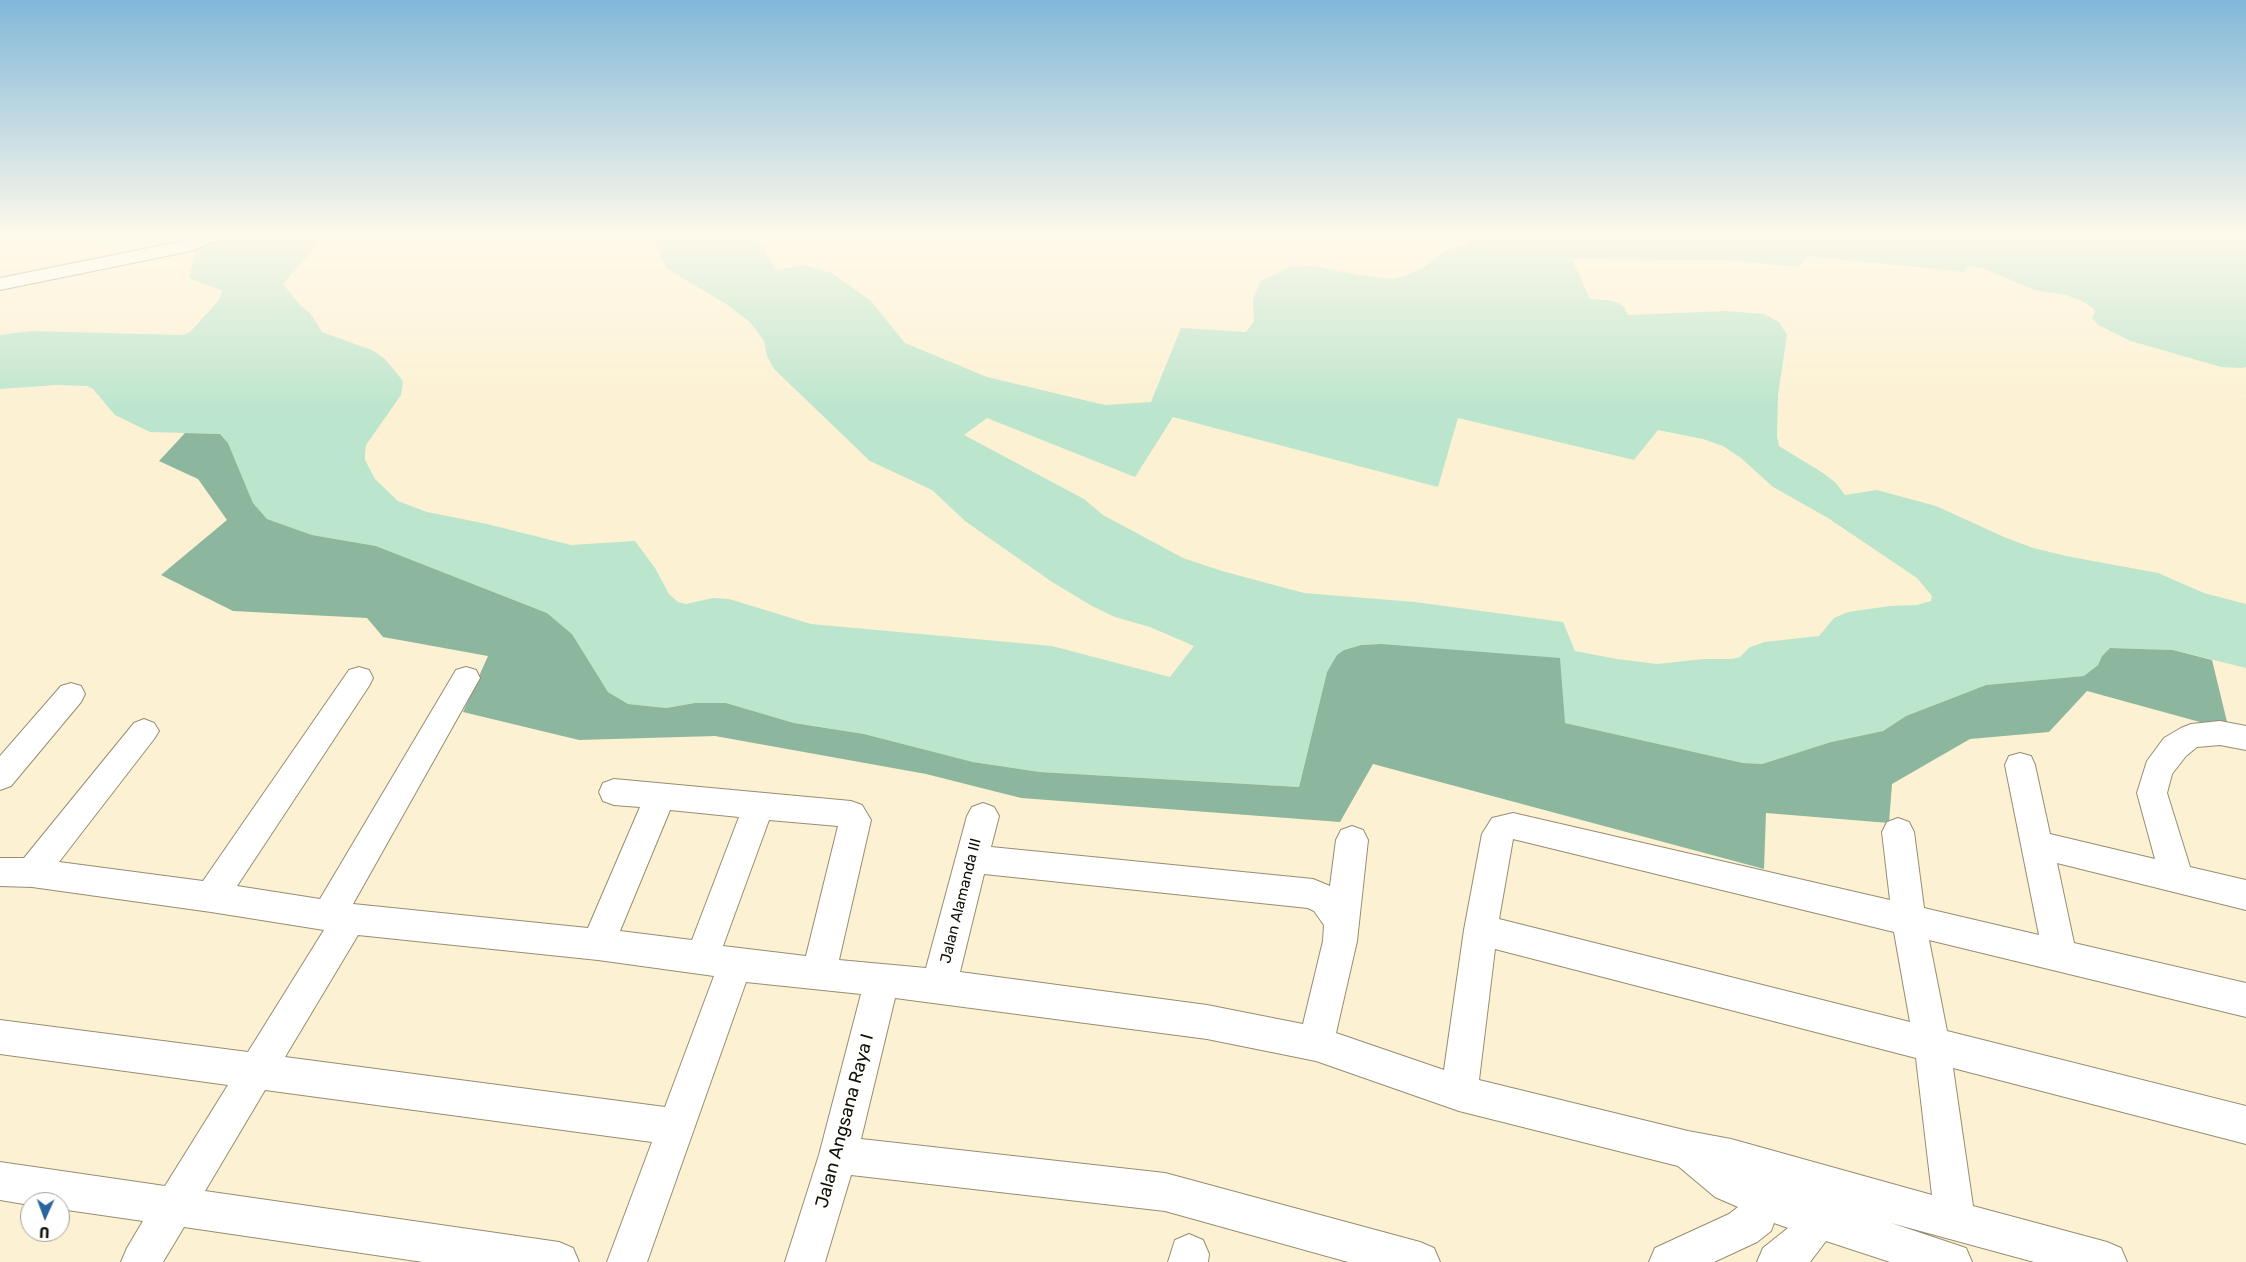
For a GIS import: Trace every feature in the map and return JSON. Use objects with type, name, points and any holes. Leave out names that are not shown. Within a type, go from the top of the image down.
[{"type":"street","points":[[211,897],[359,678]]},
{"type":"street","points":[[141,1262],[257,1070],[466,678]]},
{"type":"street","points":[[0,777],[71,694]]},
{"type":"street","points":[[16,872],[144,731]]},
{"type":"street","points":[[2177,878],[2152,793],[2158,770],[2175,747],[2191,736],[2220,733],[2246,738]]},
{"type":"street","points":[[2020,765],[2060,955]]},
{"type":"street","points":[[614,792],[758,807],[851,814],[855,820],[819,972]]},
{"type":"street","points":[[598,944],[660,797]]},
{"type":"street","points":[[627,1262],[676,1127],[758,807]]},
{"type":"street","name":"Jalan Alamanda III","points":[[940,986],[983,816]]},
{"type":"street","points":[[1459,1094],[1481,930],[1498,834],[1503,828],[1513,826],[2246,1000]]},
{"type":"street","points":[[1898,832],[1909,920],[1932,1046],[1955,1220]]},
{"type":"street","points":[[1316,1044],[1340,941],[1352,840]]},
{"type":"street","points":[[2038,845],[2246,895]]},
{"type":"street","points":[[972,859],[1314,894],[1326,901],[1341,922]]},
{"type":"street","points":[[16,872],[211,897],[339,917],[598,944],[718,961],[940,986],[1207,1022],[1316,1044],[1459,1094],[1688,1150],[1729,1183],[1770,1184],[1820,1202],[1952,1262]]},
{"type":"street","points":[[1481,930],[2246,1125]]},
{"type":"street","name":"Jalan Angsana Raya I","points":[[805,1262],[838,1155],[882,980]]},
{"type":"street","points":[[0,1037],[676,1127]]},
{"type":"street","points":[[838,1155],[1165,1192],[1420,1262]]},
{"type":"street","points":[[0,1181],[559,1262]]},
{"type":"street","points":[[1669,1262],[1710,1254],[1757,1217],[1770,1184]]},
{"type":"street","points":[[1820,1202],[1955,1220],[2107,1262]]},
{"type":"street","points":[[1777,1262],[1794,1250],[1806,1237],[1820,1202]]},
{"type":"green space","points":[[222,294],[291,294],[310,313],[322,332],[374,351],[385,359],[403,381],[401,395],[366,445],[365,460],[375,479],[398,501],[427,512],[487,524],[571,545],[635,541],[655,568],[669,594],[678,602],[686,604],[713,598],[729,599],[811,624],[1052,646],[1170,677],[1194,646],[1150,627],[1115,617],[1092,606],[1052,582],[965,521],[932,490],[870,461],[774,369],[767,356],[764,341],[750,322],[709,294],[861,294],[871,301],[905,343],[987,377],[1105,405],[1151,402],[1181,328],[1246,332],[1254,321],[1253,299],[1255,294],[1588,294],[1590,299],[1619,303],[1624,307],[1628,315],[1727,311],[1764,314],[1779,322],[1787,335],[1778,395],[1777,436],[1779,446],[1823,473],[1835,482],[1845,495],[1877,490],[1936,506],[2033,548],[2158,573],[2204,593],[2246,604],[2246,668],[2173,650],[2110,648],[2102,656],[2098,665],[2085,676],[1986,685],[1906,716],[1883,731],[1831,742],[1762,764],[1743,763],[1565,723],[1381,644],[1361,645],[1344,650],[1327,672],[1299,787],[1040,772],[973,762],[864,734],[794,723],[726,703],[695,703],[666,708],[628,704],[608,692],[572,634],[547,613],[376,546],[312,535],[267,519],[253,503],[228,443],[220,434],[150,432],[115,415],[93,389],[87,386],[57,385],[0,389],[0,335],[31,331],[182,335],[190,332],[218,301]],"holes":[[[1173,417],[1438,487],[1458,418],[1634,460],[1658,430],[1703,439],[1723,446],[1741,458],[1773,487],[1828,518],[1917,578],[1932,596],[1931,601],[1917,605],[1890,606],[1848,612],[1834,618],[1819,636],[1765,642],[1750,647],[1740,657],[1732,659],[1703,659],[1657,664],[1617,659],[1575,651],[1563,622],[1415,602],[1304,593],[1222,571],[1183,558],[1103,515],[1084,499],[964,435],[987,418],[1135,477]]]},
{"type":"green space","points":[[2059,294],[2246,294],[2246,367],[2221,367],[2131,341],[2098,325],[2092,318],[2095,312],[2093,308],[2082,301]]},
{"type":"green space","points":[[185,433],[220,434],[228,443],[253,503],[267,519],[312,535],[376,546],[547,613],[572,634],[608,692],[628,704],[666,708],[695,703],[726,703],[794,723],[864,734],[973,762],[1040,772],[1299,787],[1327,672],[1337,655],[1344,650],[1361,645],[1381,644],[1560,658],[1565,723],[1743,763],[1762,764],[1831,742],[1883,731],[1906,716],[1986,685],[2084,676],[2098,665],[2102,656],[2110,648],[2173,650],[2212,660],[2229,730],[2087,691],[2049,732],[1970,739],[1892,784],[1889,823],[1766,813],[1764,869],[1373,764],[1340,822],[1021,798],[926,774],[715,736],[579,740],[463,712],[488,656],[383,637],[367,618],[233,611],[161,575],[227,520],[198,479],[159,461]]}]
